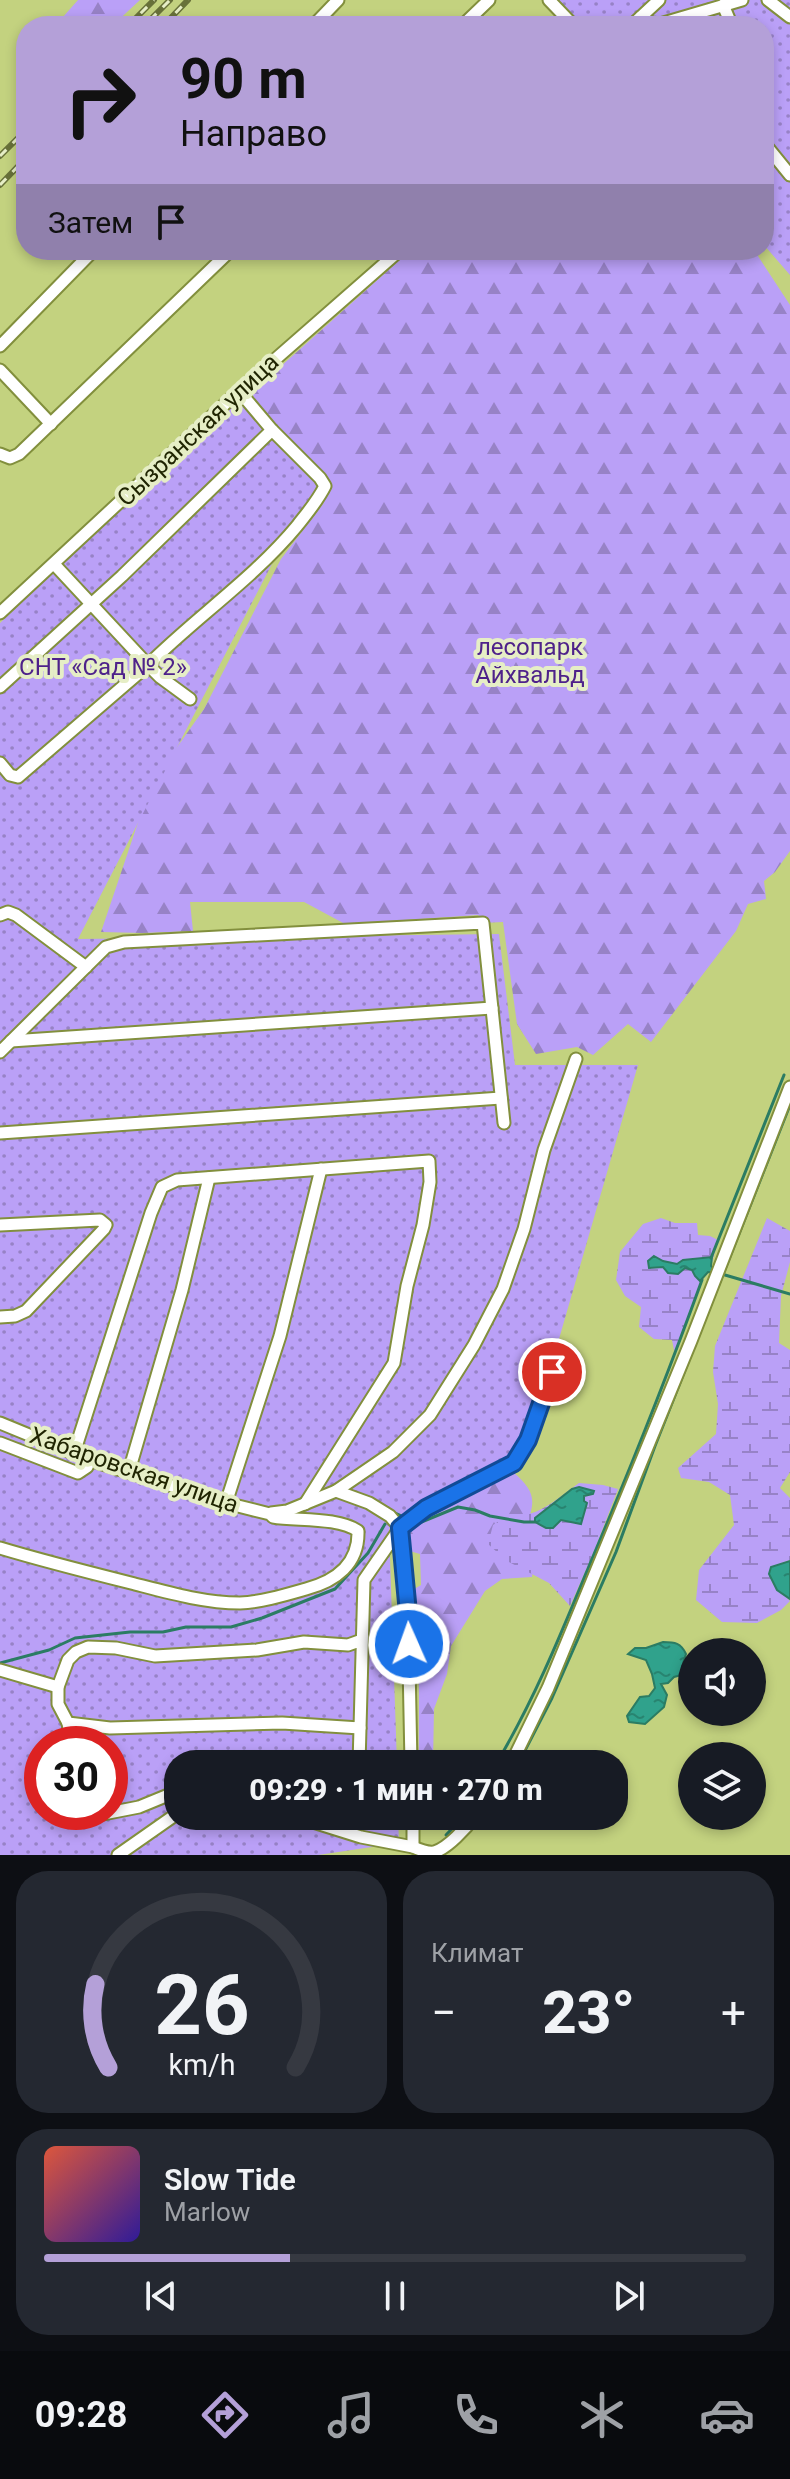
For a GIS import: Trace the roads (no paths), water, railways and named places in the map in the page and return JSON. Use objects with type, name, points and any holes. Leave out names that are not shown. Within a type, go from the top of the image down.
[{"type":"street","points":[[323,16],[338,0]]},
{"type":"street","points":[[472,16],[489,0]]},
{"type":"street","points":[[642,16],[659,0]]},
{"type":"street","points":[[687,16],[742,0]]},
{"type":"street","points":[[768,0],[790,17]]},
{"type":"street","points":[[550,1],[564,16]]},
{"type":"street","points":[[723,5],[728,16]]},
{"type":"street","points":[[774,155],[790,175]]},
{"type":"street","points":[[0,346],[84,260]]},
{"type":"street","points":[[0,454],[10,458],[19,454],[221,260]]},
{"type":"street","name":"Сызранская улица","points":[[0,613],[239,391],[389,260]]},
{"type":"street","points":[[0,370],[51,424]]},
{"type":"street","points":[[0,763],[10,775],[18,777],[264,561],[318,501],[325,486],[320,478],[272,430],[239,391]]},
{"type":"street","points":[[0,687],[42,652],[272,430]]},
{"type":"street","points":[[54,564],[148,665],[190,699]]},
{"type":"street","points":[[0,915],[8,912],[16,915],[86,967]]},
{"type":"street","points":[[0,1052],[106,947],[124,942],[483,923],[504,1123]]},
{"type":"street","points":[[11,1041],[492,1008]]},
{"type":"street","points":[[270,1514],[287,1511],[336,1491],[393,1452],[430,1415],[474,1345],[503,1289],[524,1229],[544,1150],[576,1059]]},
{"type":"street","points":[[518,1750],[548,1688],[685,1356],[790,1087]]},
{"type":"street","points":[[0,1133],[501,1098]]},
{"type":"street","points":[[74,1453],[162,1187],[177,1180],[429,1161],[430,1182],[418,1252],[407,1286],[394,1363],[305,1504]]},
{"type":"street","points":[[226,1503],[246,1449],[280,1336],[321,1169]]},
{"type":"street","points":[[129,1471],[178,1304],[209,1178]]},
{"type":"street","points":[[0,1225],[100,1220],[106,1225],[26,1311],[0,1317]]},
{"type":"street","points":[[359,1750],[364,1580],[400,1528],[426,1508],[514,1463],[528,1440],[552,1372]]},
{"type":"street","name":"Хабаровская улица","points":[[0,1423],[90,1460],[273,1517],[353,1527],[358,1531],[359,1543],[352,1562],[338,1577],[319,1586],[272,1599],[239,1603],[177,1595],[0,1548]]},
{"type":"street","points":[[0,1443],[78,1473],[87,1467],[90,1460]]},
{"type":"street","points":[[336,1491],[369,1503],[390,1516],[400,1528],[408,1613],[411,1750]]},
{"type":"street","points":[[68,1726],[58,1704],[58,1687],[68,1660],[88,1647],[116,1648],[155,1656],[257,1650],[304,1642],[348,1645],[362,1640]]},
{"type":"street","points":[[0,1670],[58,1687]]},
{"type":"street","points":[[68,1723],[110,1728],[282,1723],[360,1728]]},
{"type":"street","points":[[128,1809],[164,1797]]},
{"type":"street","points":[[118,1855],[164,1823]]},
{"type":"street","points":[[339,1830],[425,1852],[436,1852],[465,1830]]},
{"type":"street","points":[[413,1830],[413,1847]]},
{"type":"water","points":[[654,1256],[677,1264],[683,1260],[712,1257],[711,1266],[717,1273],[708,1272],[700,1281],[692,1270],[685,1268],[678,1274],[668,1273],[663,1267],[649,1268],[648,1261]]},
{"type":"water","points":[[579,1487],[594,1491],[584,1496],[587,1503],[581,1524],[561,1520],[553,1528],[546,1528],[535,1522],[535,1518]]},
{"type":"water","points":[[790,1561],[790,1599],[777,1590],[769,1574],[771,1567]]},
{"type":"water","points":[[663,1642],[678,1645],[678,1676],[661,1684],[667,1695],[664,1707],[645,1724],[629,1722],[627,1716],[640,1697],[649,1696],[655,1688],[646,1660],[628,1654],[635,1648]]},
{"type":"waterway","points":[[711,1258],[784,1075]]},
{"type":"waterway","points":[[525,1750],[552,1698],[616,1552],[790,1105]]},
{"type":"waterway","points":[[725,1275],[790,1294]]},
{"type":"waterway","points":[[504,1750],[559,1637],[635,1455],[702,1280]]},
{"type":"waterway","points":[[412,1526],[458,1507],[490,1516],[535,1522]]},
{"type":"waterway","points":[[393,1512],[406,1518]]},
{"type":"waterway","points":[[0,1663],[49,1650],[75,1638],[163,1632],[186,1627],[231,1627],[262,1618],[335,1589],[368,1553],[385,1524]]},
{"type":"waterway","points":[[446,1835],[451,1830]]},
{"type":"railway","points":[[138,16],[154,0]]},
{"type":"railway","points":[[154,16],[170,0]]},
{"type":"railway","points":[[173,16],[188,0]]},
{"type":"railway","points":[[0,156],[16,140]]},
{"type":"railway","points":[[0,185],[16,168]]},
{"type":"park label","name":"лесопарк Айхвальд","points":[[530,661]]},
{"type":"park label","name":"СНТ «Сад № 2»","points":[[103,667]]}]
